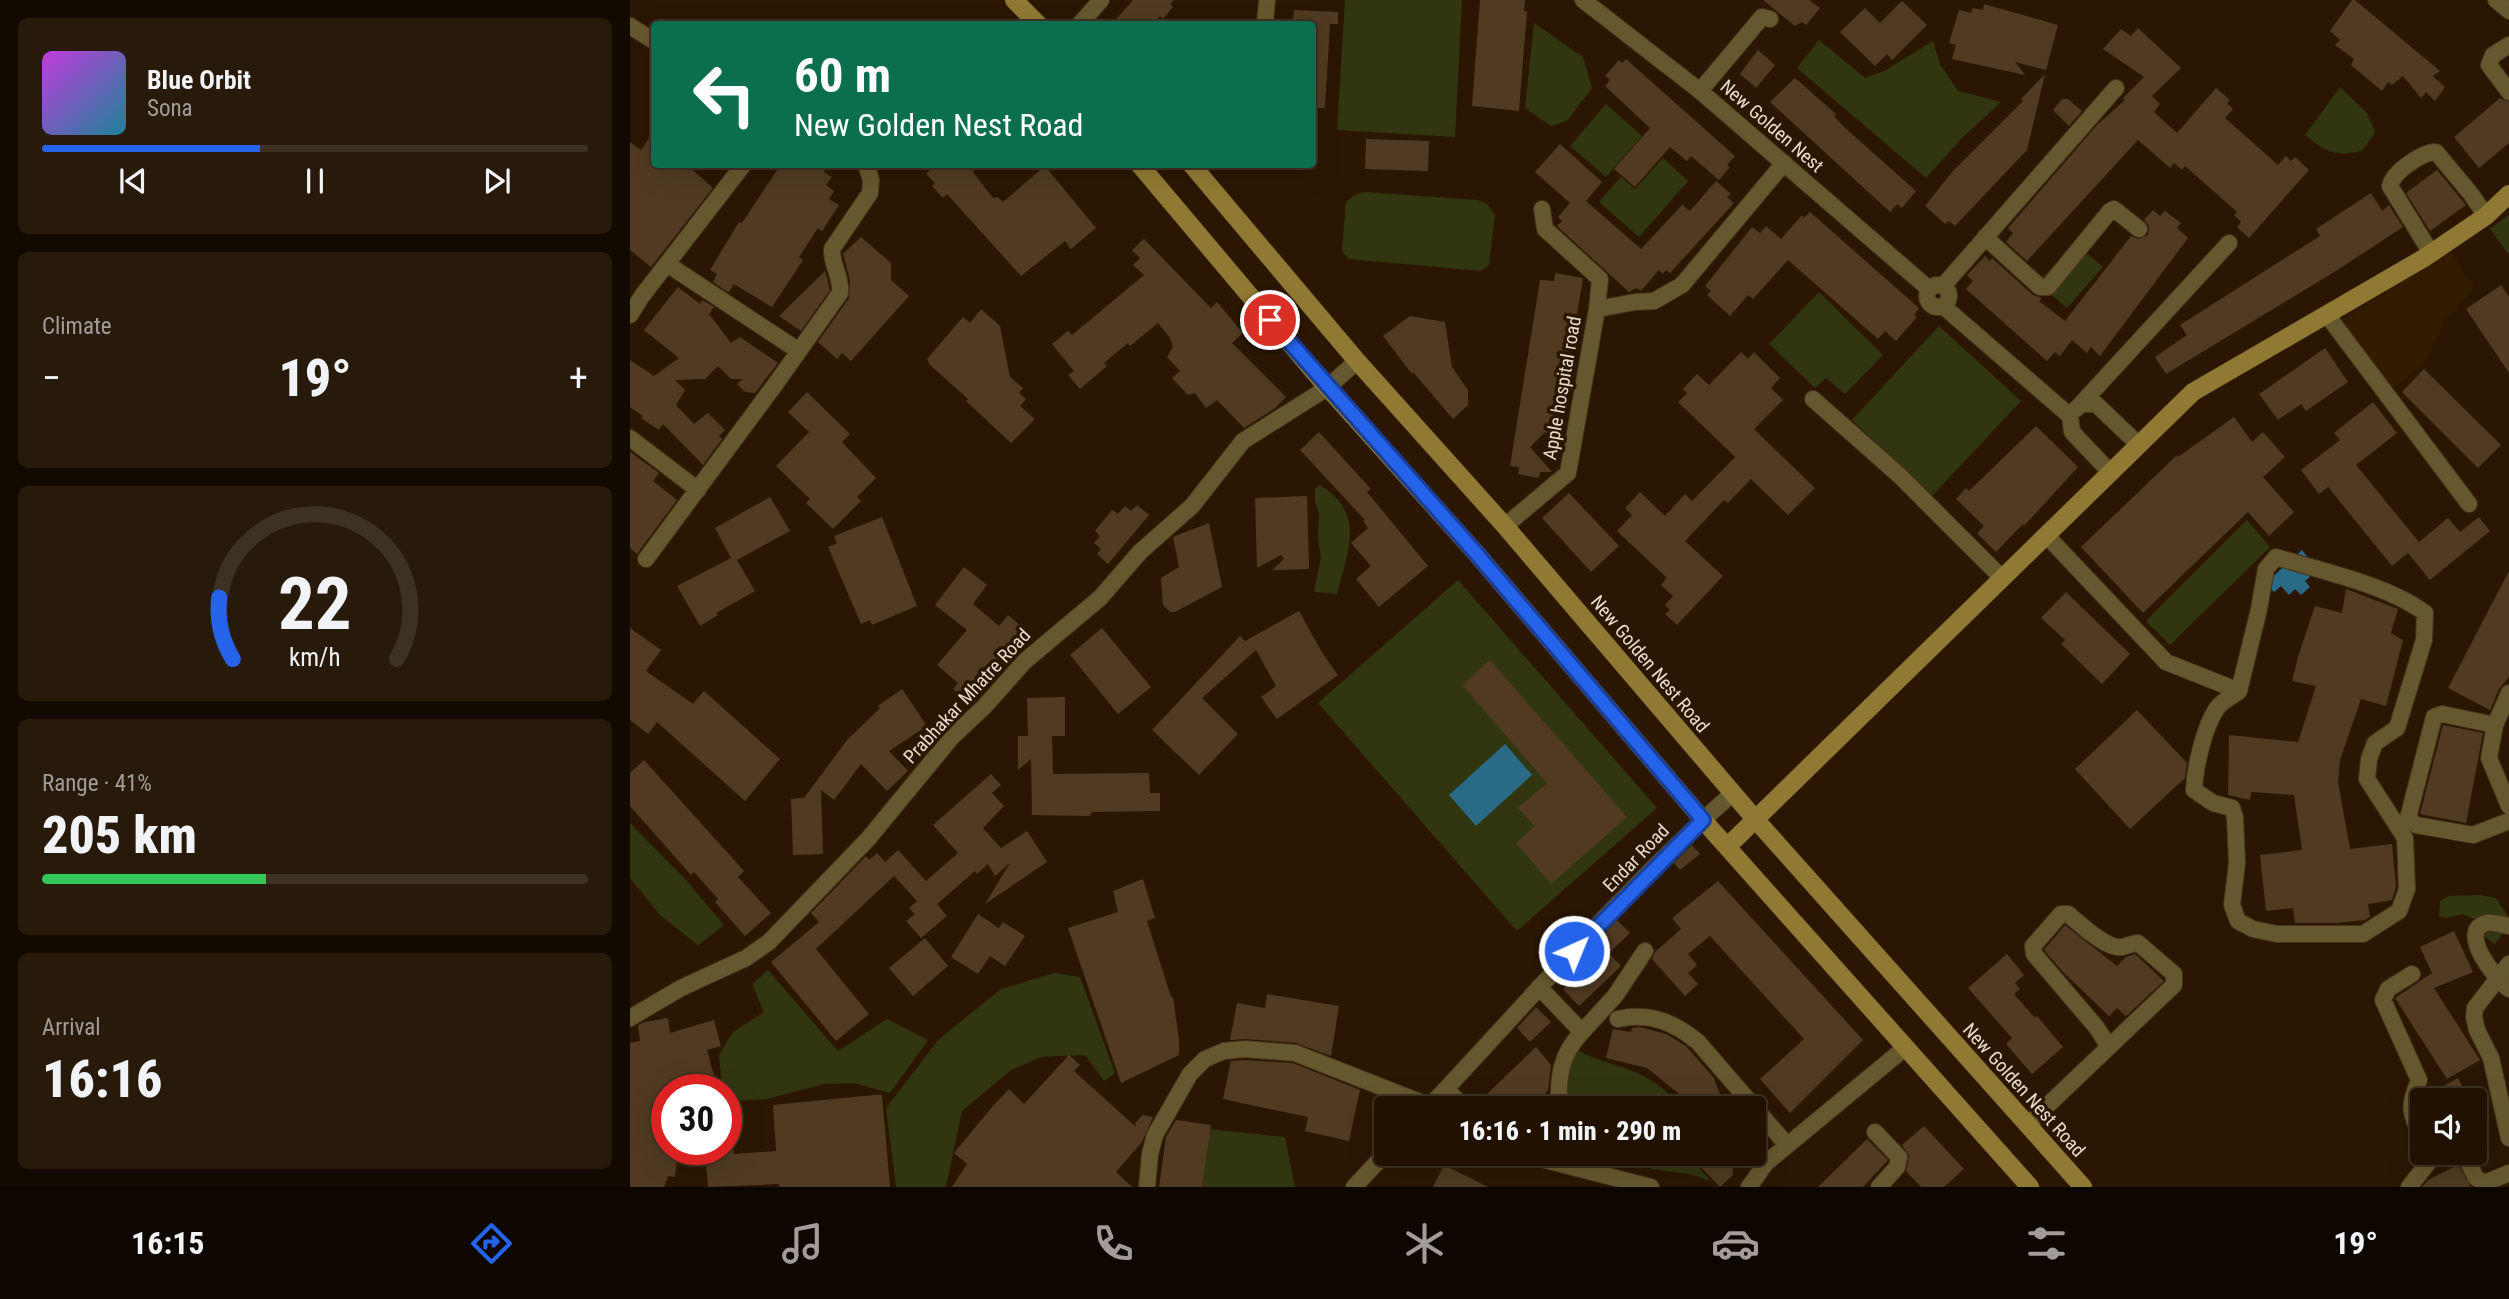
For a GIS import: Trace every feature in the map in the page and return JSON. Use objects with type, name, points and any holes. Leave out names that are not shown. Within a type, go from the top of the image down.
[{"type":"main road","points":[[1014,0],[1035,21]]},
{"type":"main road","points":[[1142,168],[1703,820],[2030,1187]]},
{"type":"main road","name":"New Golden Nest Road","points":[[1194,168],[1357,361],[1505,526],[1755,820],[2083,1187]]},
{"type":"main road","points":[[1727,847],[2193,392],[2431,253],[2486,216],[2509,194]]},
{"type":"street","points":[[1083,21],[1101,0]]},
{"type":"street","points":[[1265,21],[1267,0]]},
{"type":"street","name":"New Golden Nest","points":[[1583,0],[1700,92],[1936,288]]},
{"type":"street","points":[[2496,0],[2509,11]]},
{"type":"street","points":[[1700,92],[1762,18],[1770,19]]},
{"type":"street","points":[[630,26],[651,39]]},
{"type":"street","points":[[2509,45],[2493,55],[2489,65],[2509,92]]},
{"type":"street","points":[[1936,288],[1985,237],[2108,91]]},
{"type":"street","points":[[2431,253],[2390,186],[2392,178],[2428,152],[2436,152],[2486,216]]},
{"type":"street","name":"Apple hospital road","points":[[1505,526],[1568,473],[1597,309],[1654,301],[1682,285],[1784,163]]},
{"type":"street","points":[[630,315],[636,292],[667,264],[741,168]]},
{"type":"street","points":[[646,559],[840,293],[841,284],[831,257],[832,249],[870,193],[871,180],[867,168]]},
{"type":"street","points":[[1542,209],[1545,229],[1600,279],[1597,309]]},
{"type":"street","points":[[1985,237],[2040,287],[2048,287],[2110,211],[2114,209],[2139,229]]},
{"type":"street","points":[[2111,474],[2072,432],[2075,410],[2229,243]]},
{"type":"street","points":[[667,264],[799,351]]},
{"type":"street","points":[[1936,288],[1948,290],[1949,298],[1942,306],[2075,410]]},
{"type":"street","points":[[2327,315],[2469,504]]},
{"type":"street","name":"Prabhakar Mhatre Road","points":[[630,1018],[681,988],[746,958],[769,942],[868,839],[952,737],[984,707],[1025,661],[1100,598],[1140,552],[1192,506],[1244,441],[1328,387],[1357,361]]},
{"type":"street","points":[[1813,399],[1899,476],[2002,578]]},
{"type":"street","points":[[2075,410],[2096,404],[2139,445]]},
{"type":"street","points":[[630,438],[698,490]]},
{"type":"street","points":[[2046,535],[2166,662],[2239,691]]},
{"type":"street","points":[[2276,557],[2379,589],[2425,613],[2424,640],[2396,728],[2375,743],[2369,758],[2367,779],[2405,838],[2407,889],[2399,911],[2363,934],[2277,934],[2253,929],[2238,921],[2232,905],[2237,863],[2235,817],[2232,808],[2204,798],[2194,790],[2194,773],[2208,727],[2218,707],[2239,691],[2266,569],[2276,557]]},
{"type":"street","points":[[2509,693],[2495,724],[2489,758],[2509,806]]},
{"type":"street","points":[[2495,724],[2442,714],[2434,717],[2408,818],[2416,825],[2473,835],[2509,821]]},
{"type":"street","name":"Endar Road","points":[[1439,1096],[1539,987],[1703,820],[1733,793]]},
{"type":"street","points":[[2027,1125],[2109,1047],[2174,985],[2174,974],[2138,943],[2121,948],[2109,946],[2068,914],[2062,915],[2033,947],[2034,954],[2097,1028],[2109,1047]]},
{"type":"street","points":[[2503,985],[2475,942],[2474,934],[2487,923],[2509,926]]},
{"type":"street","points":[[1559,1096],[1559,1082],[1569,1045],[1615,996],[1645,951]]},
{"type":"street","points":[[2509,964],[2503,985],[2475,1008],[2473,1017],[2491,1058],[2509,1138]]},
{"type":"street","points":[[2412,974],[2388,989],[2383,1000],[2419,1080],[2415,1088]]},
{"type":"street","points":[[1539,987],[1582,1032]]},
{"type":"street","points":[[1618,1019],[1629,1016],[1651,1017],[1682,1029],[1698,1042],[1787,1145]]},
{"type":"street","points":[[1749,1187],[1766,1163],[1895,1059],[1906,1047]]},
{"type":"street","points":[[1147,1187],[1155,1135],[1190,1074],[1205,1059],[1224,1051],[1245,1049],[1295,1053],[1402,1096]]},
{"type":"street","points":[[2491,1058],[2509,1068]]},
{"type":"street","points":[[1446,1089],[1453,1096]]},
{"type":"street","points":[[1875,1132],[1899,1157],[1898,1167],[1879,1187]]},
{"type":"street","points":[[2409,1187],[2426,1165]]},
{"type":"street","points":[[2470,1165],[2476,1178],[2484,1183],[2509,1173]]},
{"type":"street","points":[[1354,1187],[1374,1166]]},
{"type":"street","points":[[1569,1166],[1651,1187]]},
{"type":"shaded area","points":[[2451,251],[2474,288],[2444,322],[2423,365],[2387,393],[2335,325]]},
{"type":"green space","points":[[1345,0],[1462,0],[1455,137],[1337,130]]},
{"type":"green space","points":[[1534,23],[1583,57],[1592,88],[1567,121],[1551,126],[1525,108]]},
{"type":"green space","points":[[1819,40],[1865,78],[1884,71],[1933,41],[1940,64],[1958,91],[2001,102],[1962,138],[1926,178],[1797,68]]},
{"type":"green space","points":[[2340,87],[2367,113],[2375,132],[2362,151],[2331,152],[2305,135]]},
{"type":"green space","points":[[1606,104],[1642,136],[1606,177],[1570,146]]},
{"type":"green space","points":[[1663,158],[1688,181],[1639,237],[1599,202],[1621,177],[1635,189]]},
{"type":"green space","points":[[1365,192],[1478,200],[1487,204],[1495,215],[1489,265],[1481,271],[1349,259],[1342,252],[1346,202]]},
{"type":"green space","points":[[2509,215],[2509,255],[2490,229]]},
{"type":"green space","points":[[2074,242],[2103,267],[2067,308],[2038,283]]},
{"type":"green space","points":[[1819,292],[1883,355],[1845,394],[1826,378],[1815,388],[1769,344]]},
{"type":"green space","points":[[1939,326],[2021,401],[1932,496],[1852,420]]},
{"type":"green space","points":[[1320,485],[1344,508],[1348,521],[1349,548],[1337,594],[1314,592],[1321,557],[1318,540],[1319,512],[1315,502],[1315,489]]},
{"type":"green space","points":[[2247,520],[2270,547],[2170,645],[2146,621]]},
{"type":"green space","points":[[1458,580],[1657,808],[1517,931],[1318,703]]},
{"type":"green space","points":[[630,823],[687,881],[724,925],[698,945],[660,915],[630,878]]},
{"type":"green space","points":[[2478,895],[2496,898],[2508,916],[2504,932],[2495,944],[2483,936],[2477,920],[2462,914],[2439,917],[2440,901],[2449,896]]},
{"type":"green space","points":[[768,970],[838,1051],[887,1019],[928,1040],[890,1093],[854,1083],[824,1084],[766,1099],[742,1101],[742,1074],[721,1074],[719,1055],[733,1032],[764,1012],[752,984]]},
{"type":"green space","points":[[1055,973],[1080,977],[1115,1073],[1104,1081],[1085,1055],[1041,1057],[1011,1070],[962,1111],[946,1187],[896,1187],[886,1108],[939,1039],[1001,989]]},
{"type":"green space","points":[[1573,1048],[1631,1070],[1658,1085],[1670,1096],[1555,1096]]},
{"type":"green space","points":[[1209,1129],[1285,1137],[1295,1187],[1201,1187]]},
{"type":"green space","points":[[1651,1166],[1697,1166],[1711,1181],[1689,1174],[1651,1169]]},
{"type":"water","points":[[2302,550],[2309,559],[2301,566],[2310,577],[2305,581],[2310,587],[2301,595],[2295,589],[2289,595],[2281,586],[2274,592],[2266,583]]},
{"type":"water","points":[[1505,744],[1532,775],[1476,826],[1449,795]]},
{"type":"building","points":[[1133,0],[1174,0],[1170,4],[1173,7],[1163,19],[1160,16],[1156,21],[1115,21]]},
{"type":"building","points":[[1480,0],[1525,0],[1524,11],[1527,11],[1519,111],[1472,106]]},
{"type":"building","points":[[1763,0],[1809,0],[1820,8],[1806,25],[1802,22],[1795,26]]},
{"type":"building","points":[[2352,0],[2440,71],[2433,76],[2445,87],[2435,101],[2426,92],[2421,98],[2403,76],[2392,85],[2388,82],[2382,91],[2351,65],[2354,59],[2335,45],[2340,40],[2330,31]]},
{"type":"building","points":[[1902,1],[1927,25],[1892,60],[1887,54],[1875,66],[1840,32],[1865,8],[1880,23]]},
{"type":"building","points":[[1984,4],[2058,25],[2046,70],[2015,62],[2025,75],[1952,59],[1956,45],[1949,43],[1959,10],[1971,13],[1973,8],[1983,10]]},
{"type":"building","points":[[1294,10],[1338,12],[1338,24],[1330,24],[1325,108],[1316,108],[1316,21],[1293,21]]},
{"type":"building","points":[[2138,28],[2181,68],[2152,96],[2160,104],[2154,112],[2177,133],[2216,88],[2230,100],[2227,103],[2233,109],[2225,118],[2278,165],[2286,156],[2291,161],[2295,157],[2309,170],[2249,238],[2237,227],[2241,222],[2234,215],[2237,212],[2185,166],[2182,170],[2174,163],[2170,168],[2138,140],[2027,261],[2006,242],[2013,233],[2008,228],[2097,125],[2125,100],[2123,98],[2144,77],[2103,49],[2121,29],[2131,36]]},
{"type":"building","points":[[1758,50],[1775,65],[1756,88],[1740,74]]},
{"type":"building","points":[[1626,59],[1735,156],[1719,180],[1691,156],[1687,161],[1670,147],[1635,187],[1614,169],[1650,128],[1605,86],[1610,80],[1605,76],[1619,60],[1622,63]]},
{"type":"building","points":[[2045,74],[2027,150],[1955,226],[1949,221],[1945,224],[1925,206],[1952,172],[2023,101],[2021,99]]},
{"type":"building","points":[[1795,78],[1836,114],[1834,116],[1843,126],[1916,191],[1902,208],[1897,204],[1890,212],[1770,102]]},
{"type":"building","points":[[2500,98],[2509,102],[2509,143],[2479,168],[2454,137]]},
{"type":"building","points":[[2062,99],[2068,99],[2082,111],[2069,126],[2053,110]]},
{"type":"building","points":[[651,135],[651,168],[690,168],[713,188],[651,267],[630,250],[630,142],[641,150]]},
{"type":"building","points":[[1366,139],[1429,141],[1428,171],[1365,169]]},
{"type":"building","points":[[1560,144],[1602,182],[1586,201],[1641,249],[1682,205],[1690,211],[1716,181],[1731,194],[1727,197],[1734,203],[1670,273],[1666,270],[1663,274],[1659,270],[1641,291],[1637,288],[1629,292],[1557,226],[1562,221],[1558,217],[1570,203],[1535,172]]},
{"type":"building","points":[[778,168],[826,168],[824,172],[832,177],[826,185],[834,191],[829,199],[839,205],[822,231],[818,228],[799,257],[803,260],[772,307],[734,284],[729,292],[713,282],[717,274],[710,270],[739,222],[742,223]]},
{"type":"building","points":[[932,168],[976,168],[973,172],[993,198],[998,197],[1003,202],[1043,168],[1047,168],[1096,228],[1071,249],[1065,241],[1021,276],[947,194],[943,198],[932,186],[935,183],[926,174]]},
{"type":"building","points":[[2437,170],[2466,205],[2430,231],[2406,193]]},
{"type":"building","points":[[2371,193],[2382,211],[2389,205],[2403,227],[2166,374],[2155,357],[2187,335],[2180,325],[2320,236],[2316,229]]},
{"type":"building","points":[[2153,210],[2160,216],[2165,211],[2181,223],[2177,228],[2188,238],[2100,356],[2091,347],[2087,353],[2072,340],[2060,356],[2055,352],[2047,361],[1966,289],[1973,281],[1967,275],[1985,256],[1990,261],[1992,258],[2033,295],[2042,298],[2039,301],[2065,321],[2131,236],[2138,239],[2148,235],[2149,226],[2144,220]]},
{"type":"building","points":[[1810,212],[1919,308],[1914,315],[1917,317],[1896,341],[1885,331],[1878,339],[1788,260],[1753,299],[1748,295],[1730,316],[1707,295],[1711,291],[1705,286],[1752,227],[1760,233],[1766,226],[1781,239],[1802,215],[1804,218]]},
{"type":"building","points":[[861,237],[891,263],[891,280],[909,296],[851,361],[842,353],[837,359],[818,342],[849,298],[850,280],[843,254]]},
{"type":"building","points":[[1144,239],[1211,308],[1217,302],[1243,333],[1232,343],[1286,397],[1274,409],[1244,428],[1217,400],[1206,408],[1195,393],[1188,395],[1172,378],[1180,371],[1167,357],[1173,347],[1170,338],[1158,323],[1104,363],[1107,366],[1080,389],[1068,375],[1074,371],[1052,344],[1068,331],[1072,335],[1144,275],[1133,265],[1140,258],[1132,250]]},
{"type":"building","points":[[825,271],[830,290],[801,331],[779,316]]},
{"type":"building","points":[[1555,273],[1583,278],[1553,441],[1545,432],[1530,447],[1552,472],[1540,472],[1539,478],[1518,474],[1519,467],[1510,466],[1540,280],[1554,281]]},
{"type":"building","points":[[2501,285],[2509,297],[2509,373],[2466,309]]},
{"type":"building","points":[[678,287],[700,304],[702,300],[714,307],[709,314],[731,343],[740,337],[778,363],[755,393],[745,392],[737,384],[743,379],[731,379],[718,366],[705,379],[675,380],[685,390],[676,405],[694,424],[708,413],[725,430],[719,436],[722,439],[703,465],[663,424],[659,430],[630,407],[630,360],[654,376],[679,358],[644,330]]},
{"type":"building","points":[[981,309],[1000,326],[1010,377],[1023,388],[1019,393],[1026,399],[1020,406],[1035,419],[1011,443],[930,365],[927,359],[963,317],[970,323]]},
{"type":"building","points":[[1410,316],[1445,322],[1452,367],[1468,390],[1468,405],[1453,419],[1413,372],[1412,374],[1383,336]]},
{"type":"building","points":[[2325,348],[2348,382],[2306,411],[2301,404],[2278,420],[2259,394]]},
{"type":"building","points":[[1741,352],[1748,359],[1754,352],[1780,378],[1771,388],[1783,400],[1754,429],[1815,488],[1788,515],[1751,479],[1728,503],[1724,500],[1685,541],[1723,576],[1677,625],[1665,614],[1670,610],[1665,605],[1673,596],[1661,585],[1667,578],[1617,531],[1632,515],[1625,508],[1640,492],[1665,516],[1685,494],[1692,501],[1735,457],[1678,402],[1687,393],[1683,389],[1697,374],[1709,385]]},
{"type":"building","points":[[2424,369],[2501,445],[2478,468],[2402,392]]},
{"type":"building","points":[[807,392],[850,434],[842,442],[876,478],[857,497],[861,501],[833,529],[806,503],[810,499],[776,466],[809,432],[788,412]]},
{"type":"building","points":[[2373,402],[2397,433],[2356,465],[2419,542],[2448,518],[2460,532],[2479,517],[2490,531],[2430,580],[2408,553],[2392,566],[2328,487],[2319,494],[2301,470],[2340,440],[2334,433]]},
{"type":"building","points":[[2234,417],[2252,442],[2263,432],[2285,457],[2263,477],[2294,512],[2269,536],[2248,512],[2143,613],[2081,547],[2177,455],[2178,457]]},
{"type":"building","points":[[2036,426],[2078,467],[1996,552],[1977,533],[1984,526],[1956,499],[1966,488],[1969,491]]},
{"type":"building","points":[[1319,432],[1371,489],[1367,492],[1428,566],[1379,607],[1356,579],[1371,566],[1351,543],[1368,528],[1363,521],[1365,520],[1300,450]]},
{"type":"building","points":[[630,452],[659,473],[653,481],[677,500],[637,554],[630,548]]},
{"type":"building","points":[[1569,493],[1619,546],[1591,572],[1542,518]]},
{"type":"building","points":[[1307,496],[1309,569],[1272,570],[1284,559],[1281,555],[1257,568],[1255,498]]},
{"type":"building","points":[[770,497],[790,531],[737,560],[755,591],[716,613],[718,615],[700,626],[677,586],[731,558],[715,528]]},
{"type":"building","points":[[1137,505],[1149,515],[1108,564],[1097,554],[1101,549],[1094,543],[1100,536],[1095,531],[1112,510],[1118,514],[1125,506],[1131,511]]},
{"type":"building","points":[[882,517],[917,606],[872,625],[870,620],[861,624],[828,547],[837,543],[834,536]]},
{"type":"building","points":[[1209,523],[1222,587],[1175,612],[1170,612],[1163,605],[1161,578],[1179,567],[1173,537]]},
{"type":"building","points":[[964,567],[987,585],[973,604],[999,626],[1008,615],[1027,631],[968,701],[953,689],[958,683],[937,665],[967,630],[935,605]]},
{"type":"building","points":[[2509,571],[2509,677],[2499,689],[2490,710],[2448,688]]},
{"type":"building","points":[[2346,589],[2398,609],[2391,633],[2403,640],[2386,706],[2361,699],[2340,760],[2338,782],[2350,849],[2392,844],[2396,887],[2392,900],[2368,904],[2370,917],[2365,920],[2295,923],[2293,908],[2266,911],[2260,855],[2302,850],[2294,795],[2251,792],[2250,800],[2228,795],[2229,735],[2298,742],[2316,686],[2292,681],[2298,657],[2315,606],[2342,613]]},
{"type":"building","points":[[2066,592],[2130,654],[2102,684],[2061,644],[2065,640],[2041,618]]},
{"type":"building","points":[[1299,611],[1338,675],[1277,719],[1261,697],[1276,686],[1256,650],[1202,698],[1238,734],[1199,775],[1152,730],[1240,636],[1245,641]]},
{"type":"building","points":[[630,628],[661,650],[646,671],[693,704],[704,691],[780,759],[745,801],[657,722],[648,734],[630,720]]},
{"type":"building","points":[[1102,628],[1151,687],[1118,714],[1070,655]]},
{"type":"building","points":[[1490,660],[1627,817],[1551,884],[1516,843],[1535,826],[1518,808],[1547,783],[1462,685]]},
{"type":"building","points":[[902,689],[927,726],[889,751],[908,771],[887,791],[861,764],[834,800],[821,790],[823,854],[793,855],[791,799],[804,798],[847,740],[880,708],[878,706]]},
{"type":"building","points":[[1065,697],[1065,736],[1052,736],[1053,774],[1149,773],[1150,793],[1160,793],[1160,811],[1092,812],[1090,816],[1032,815],[1031,759],[1018,770],[1018,736],[1028,736],[1027,698]]},
{"type":"building","points":[[2137,710],[2187,763],[2185,778],[2130,829],[2075,769]]},
{"type":"building","points":[[2443,725],[2483,733],[2466,823],[2420,814]]},
{"type":"building","points":[[644,760],[744,871],[738,877],[771,913],[745,936],[715,902],[718,899],[694,872],[691,875],[630,806],[630,773]]},
{"type":"building","points":[[991,774],[1001,785],[992,793],[1004,806],[983,828],[1001,848],[1027,831],[1047,862],[985,904],[1010,863],[995,876],[988,864],[977,874],[975,871],[937,904],[947,916],[921,938],[906,921],[915,914],[909,908],[917,901],[894,876],[816,949],[869,1014],[836,1041],[771,962],[819,922],[811,913],[866,856],[869,860],[877,853],[885,862],[898,850],[926,881],[958,853],[933,825]]},
{"type":"building","points":[[1692,845],[1700,854],[1680,870],[1674,863]]},
{"type":"building","points":[[1143,879],[1155,918],[1147,921],[1173,997],[1179,1055],[1121,1083],[1068,928],[1118,912],[1113,891]]},
{"type":"building","points":[[1718,881],[1863,1040],[1790,1113],[1760,1079],[1804,1039],[1710,936],[1688,954],[1697,965],[1688,973],[1698,984],[1685,996],[1652,959],[1655,952],[1681,929],[1672,918]]},
{"type":"building","points":[[978,914],[999,928],[1003,922],[1025,936],[1005,966],[990,956],[978,974],[951,957]]},
{"type":"building","points":[[1617,920],[1630,933],[1611,951],[1599,939]]},
{"type":"building","points":[[2065,925],[2117,966],[2126,957],[2135,954],[2164,981],[2126,1016],[2117,1008],[2109,1016],[2044,950]]},
{"type":"building","points":[[2454,931],[2473,972],[2434,988],[2480,1060],[2447,1079],[2395,998],[2432,973],[2420,947]]},
{"type":"building","points":[[925,938],[948,966],[913,996],[889,968]]},
{"type":"building","points":[[1605,949],[1621,966],[1579,1006],[1563,989]]},
{"type":"building","points":[[2007,954],[2024,975],[2015,983],[2020,989],[2014,994],[2063,1047],[2032,1074],[2006,1044],[2012,1038],[1968,988]]},
{"type":"building","points":[[1267,994],[1339,1006],[1331,1056],[1296,1043],[1230,1040],[1237,1003],[1265,1008]]},
{"type":"building","points":[[1536,1007],[1551,1022],[1530,1042],[1517,1028]]},
{"type":"building","points":[[668,1018],[670,1033],[714,1020],[721,1046],[707,1050],[714,1074],[651,1074],[651,1165],[676,1165],[675,1177],[668,1176],[664,1187],[630,1187],[630,1043],[640,1041],[638,1025]]},
{"type":"building","points":[[1640,1027],[1666,1034],[1686,1046],[1714,1078],[1721,1096],[1682,1096],[1647,1068],[1606,1058],[1613,1029],[1631,1032],[1632,1028]]},
{"type":"building","points":[[1536,1047],[1551,1065],[1548,1090],[1544,1096],[1487,1094]]},
{"type":"building","points":[[1069,1055],[1080,1065],[1074,1071],[1136,1127],[1135,1124],[1142,1115],[1153,1117],[1142,1142],[1116,1172],[1132,1187],[952,1187],[967,1164],[954,1153],[992,1107],[1009,1089],[1024,1104]]},
{"type":"building","points":[[1231,1061],[1293,1063],[1360,1090],[1349,1141],[1305,1131],[1308,1117],[1223,1099]]},
{"type":"building","points":[[2458,1078],[2463,1088],[2440,1088]]},
{"type":"building","points":[[882,1095],[890,1187],[779,1187],[779,1184],[708,1187],[706,1165],[742,1165],[742,1153],[776,1151],[773,1105]]},
{"type":"building","points":[[1176,1120],[1211,1125],[1202,1187],[1159,1187],[1166,1137]]},
{"type":"building","points":[[1924,1126],[1964,1169],[1944,1187],[1921,1187],[1906,1171],[1909,1155],[1902,1145]]},
{"type":"building","points":[[1867,1139],[1888,1160],[1863,1187],[1818,1187]]},
{"type":"building","points":[[1444,1166],[1446,1166],[1488,1187],[1433,1187]]},
{"type":"building","points":[[1700,1166],[1732,1166],[1733,1175],[1720,1187]]},
{"type":"building","points":[[2459,1166],[2471,1187],[2422,1187],[2428,1180]]},
{"type":"route","points":[[1270,320],[1475,552],[1703,820],[1574,951]]}]
